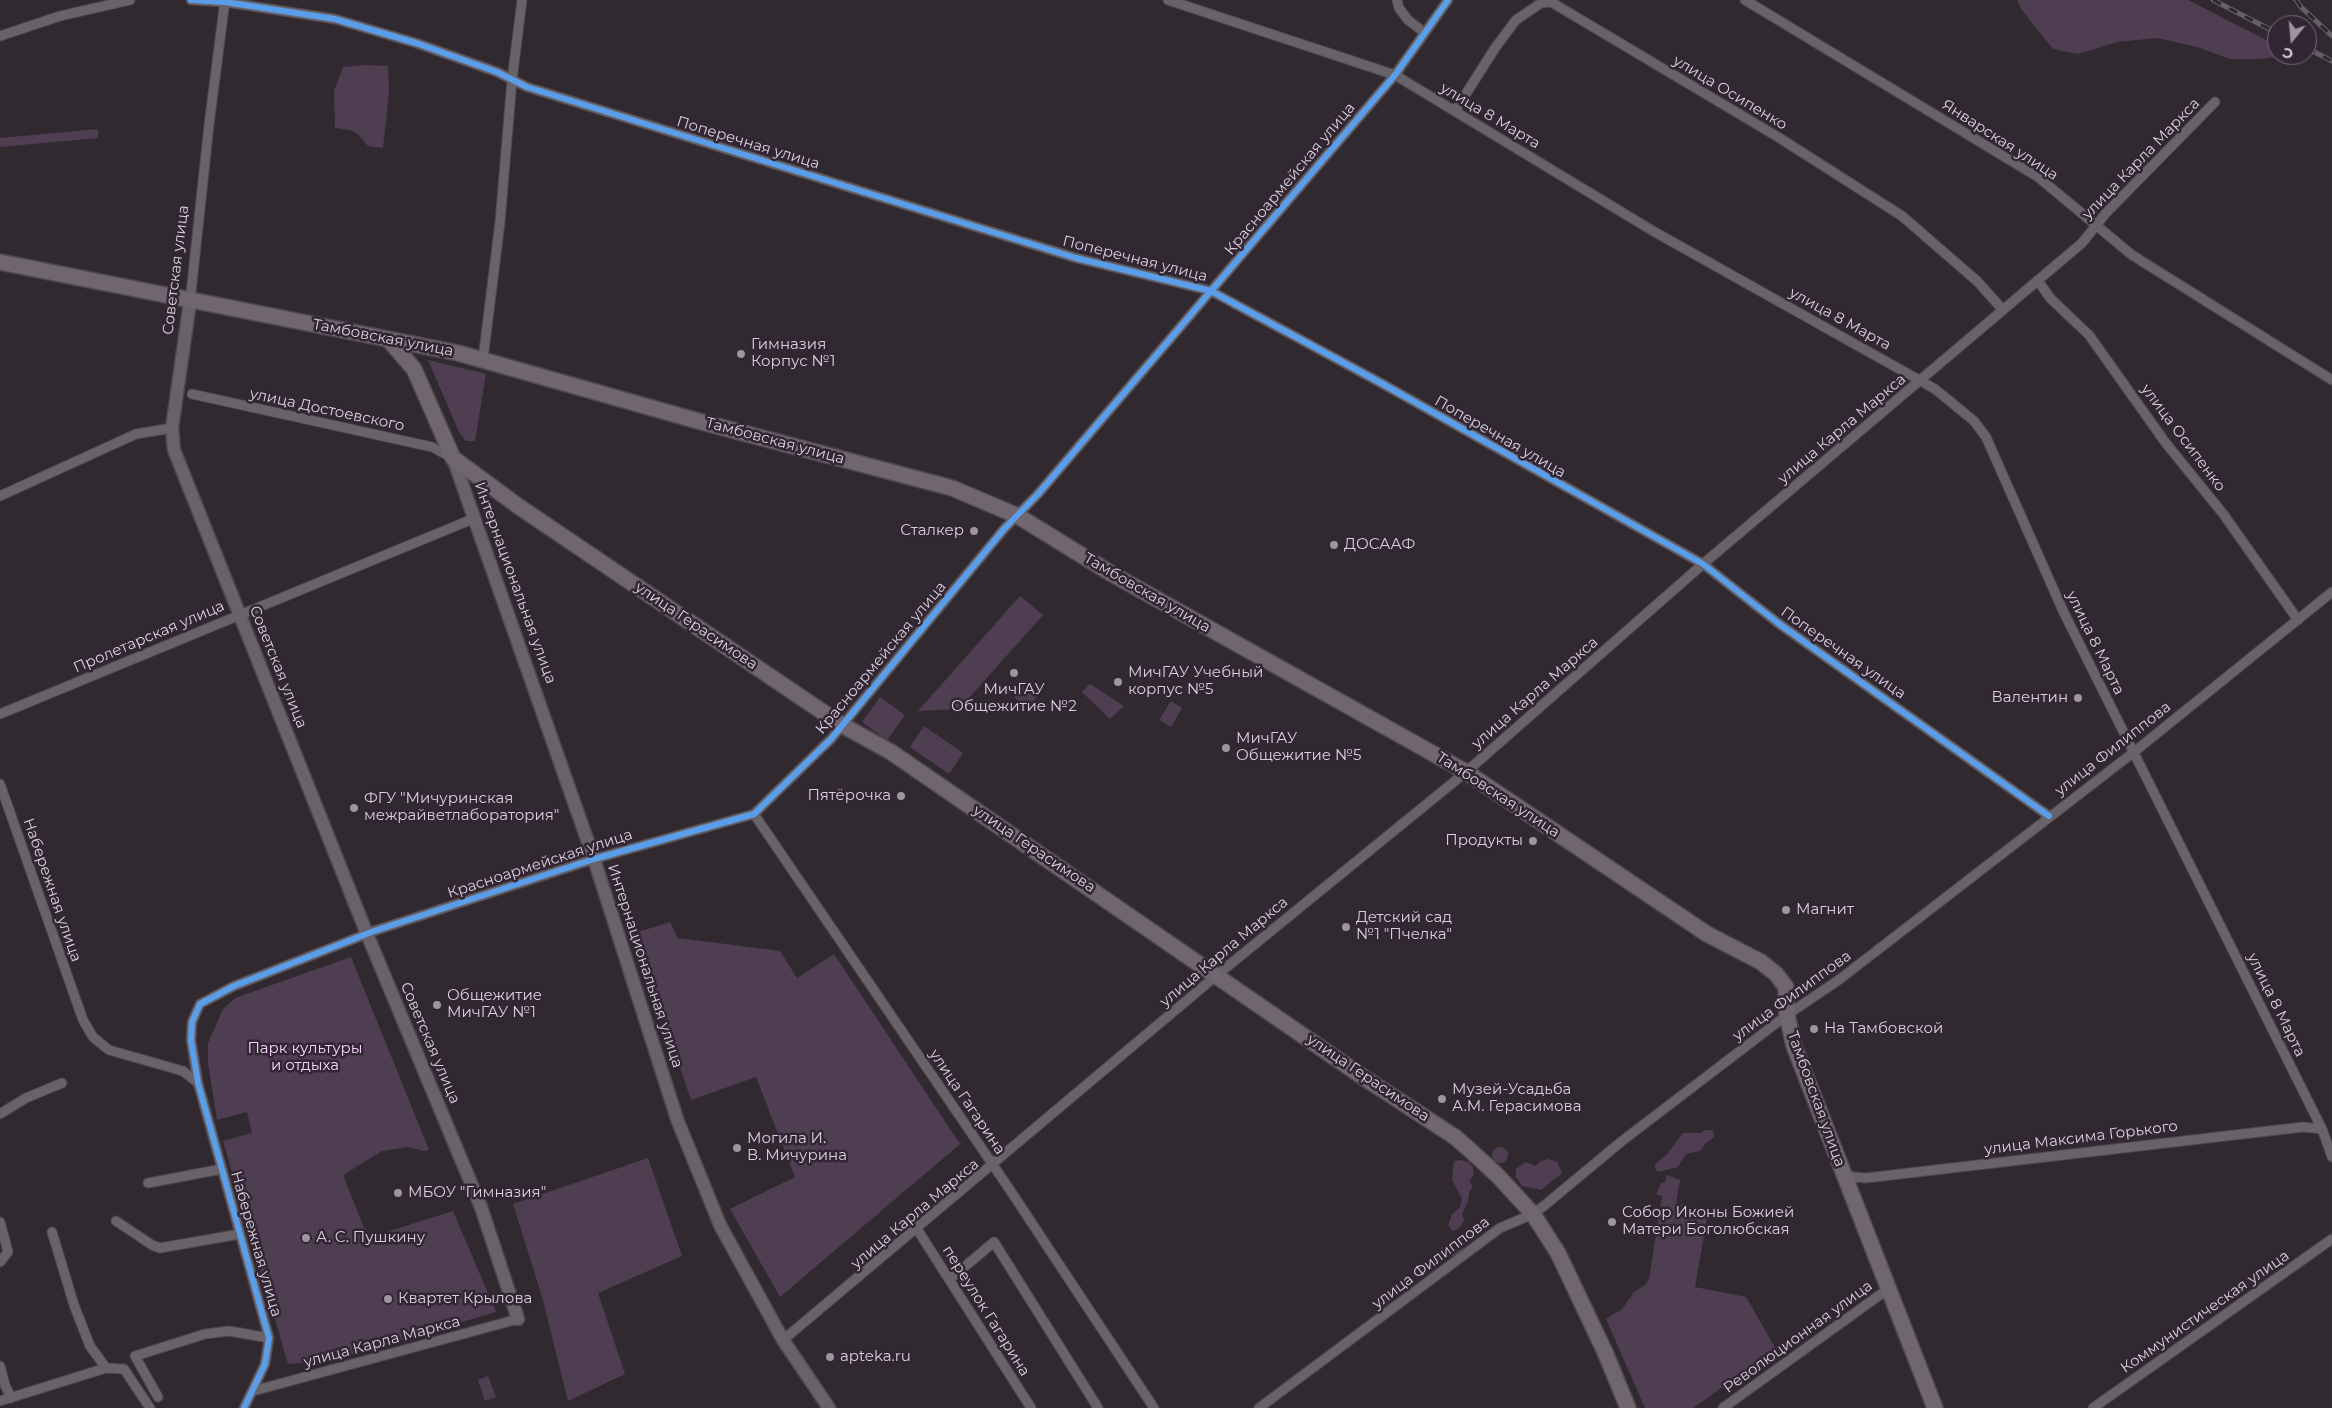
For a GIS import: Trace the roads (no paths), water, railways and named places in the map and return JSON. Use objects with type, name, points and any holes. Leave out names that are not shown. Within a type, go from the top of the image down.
[{"type":"main road","name":"Тамбовская улица","points":[[0,262],[190,302],[484,359],[698,421],[952,488],[1018,516],[1112,574],[1466,772],[1707,934],[1761,962],[1776,974],[1786,987],[1787,1015],[1794,1046],[1935,1408]]},
{"type":"main road","name":"Советская улица","points":[[190,302],[172,428],[174,450],[367,934],[481,1207],[518,1319]]},
{"type":"main road","name":"улица Герасимова","points":[[388,340],[414,369],[453,458],[518,506],[842,724],[891,752],[1366,1079],[1455,1137],[1498,1176],[1533,1214],[1562,1262],[1605,1352],[1628,1408]]},
{"type":"main road","name":"Интернациональная улица","points":[[453,458],[594,859],[677,1119],[720,1225],[783,1340],[829,1408]]},
{"type":"street","points":[[0,36],[60,16],[130,0]]},
{"type":"street","name":"Поперечная улица","points":[[191,0],[225,1],[335,20],[416,43],[496,72],[527,87],[1076,258],[1211,291],[1703,564],[1778,623],[2049,816]]},
{"type":"street","points":[[484,359],[500,222],[512,80],[522,0]]},
{"type":"street","name":"улица 8 Марта","points":[[1168,0],[1395,75],[1653,231],[1935,389],[1974,421],[1986,437],[2064,612],[2322,1129],[2332,1157]]},
{"type":"street","points":[[1397,0],[1399,8],[1408,20],[1425,32]]},
{"type":"street","name":"Красноармейская улица","points":[[198,1083],[191,1040],[192,1022],[200,1004],[234,986],[367,934],[594,859],[754,814],[831,739],[1004,529],[1018,516],[1395,75],[1448,0]]},
{"type":"street","name":"Январская улица","points":[[1745,0],[2038,177],[2132,255],[2332,380]]},
{"type":"street","name":"Советская улица","points":[[190,302],[209,125],[225,1]]},
{"type":"street","name":"улица Осипенко","points":[[1455,111],[1516,20],[1541,3],[1550,2],[1778,137],[1902,216],[1977,281],[2003,310]]},
{"type":"street","name":"улица Карла Маркса","points":[[783,1340],[993,1166],[1217,975],[1466,772],[1703,564],[2082,243],[2215,102]]},
{"type":"street","name":"улица Осипенко","points":[[2038,281],[2052,299],[2089,336],[2165,442],[2224,515],[2298,620]]},
{"type":"street","name":"улица Достоевского","points":[[192,394],[432,447],[453,458]]},
{"type":"street","points":[[0,496],[136,434],[172,428]]},
{"type":"street","name":"Пролетарская улица","points":[[0,714],[475,518]]},
{"type":"street","name":"улица Филиппова","points":[[1259,1408],[1500,1228],[1533,1214],[1622,1141],[1787,1015],[1840,979],[2134,752],[2332,592]]},
{"type":"street","name":"Набережная улица","points":[[0,784],[83,1020],[93,1037],[109,1050],[183,1071],[198,1083],[269,1338],[265,1364],[244,1408]]},
{"type":"street","name":"улица Гагарина","points":[[754,814],[993,1166],[1154,1408]]},
{"type":"street","points":[[0,1114],[26,1098],[62,1083]]},
{"type":"street","name":"улица Максима Горького","points":[[1844,1176],[1866,1178],[2303,1127],[2322,1129]]},
{"type":"street","name":"Набережная улица","points":[[148,1183],[222,1168]]},
{"type":"street","name":"Набережная улица","points":[[116,1221],[152,1245],[160,1248],[240,1234]]},
{"type":"street","points":[[0,1222],[8,1252],[0,1262]]},
{"type":"street","name":"переулок Гагарина","points":[[917,1229],[1031,1408]]},
{"type":"street","points":[[52,1232],[74,1305],[90,1346],[106,1368]]},
{"type":"street","name":"Коммунистическая улица","points":[[2093,1408],[2332,1239]]},
{"type":"street","points":[[950,1279],[994,1242],[1098,1408]]},
{"type":"street","name":"Революционная улица","points":[[1723,1408],[1888,1289]]},
{"type":"street","name":"улица Карла Маркса","points":[[252,1391],[518,1319]]},
{"type":"street","name":"Набережная улица","points":[[158,1397],[136,1356],[205,1334],[229,1331],[269,1338]]},
{"type":"street","points":[[0,1366],[11,1398]]},
{"type":"street","points":[[0,1401],[106,1368],[124,1369],[150,1408]]},
{"type":"railway","points":[[2213,0],[2267,28]]},
{"type":"railway","points":[[2296,0],[2332,36]]},
{"type":"railway","points":[[2317,53],[2332,61]]},
{"type":"place","name":"Гимназия Корпус №1","points":[[741,354]]},
{"type":"place","name":"Сталкер","points":[[974,531]]},
{"type":"place","name":"ДОСААФ","points":[[1334,545]]},
{"type":"place","name":"МичГАУ Общежитие №2","points":[[1014,673]]},
{"type":"place","name":"МичГАУ Учебный корпус №5","points":[[1118,682]]},
{"type":"place","name":"Валентин","points":[[2078,698]]},
{"type":"place","name":"МичГАУ Общежитие №5","points":[[1226,748]]},
{"type":"place","name":"Пятёрочка","points":[[901,796]]},
{"type":"place","name":"ФГУ \"Мичуринская межрайветлаборатория\"","points":[[354,808]]},
{"type":"place","name":"Продукты","points":[[1533,841]]},
{"type":"place","name":"Магнит","points":[[1786,910]]},
{"type":"place","name":"Детский сад №1 \"Пчелка\"","points":[[1346,927]]},
{"type":"place","name":"Общежитие МичГАУ №1","points":[[437,1005]]},
{"type":"place","name":"На Тамбовской","points":[[1814,1029]]},
{"type":"place","name":"Музей-Усадьба А.М. Герасимова","points":[[1442,1099]]},
{"type":"place","name":"Могила И. В. Мичурина","points":[[737,1148]]},
{"type":"place","name":"МБОУ \"Гимназия\"","points":[[398,1193]]},
{"type":"place","name":"Собор Иконы Божией Матери Боголюбская","points":[[1612,1222]]},
{"type":"place","name":"А. С. Пушкину","points":[[306,1238]]},
{"type":"place","name":"Квартет Крылова","points":[[388,1299]]},
{"type":"place","name":"apteka.ru","points":[[830,1357]]},
{"type":"park label","name":"Парк культуры и отдыха","points":[[305,1058]]}]
